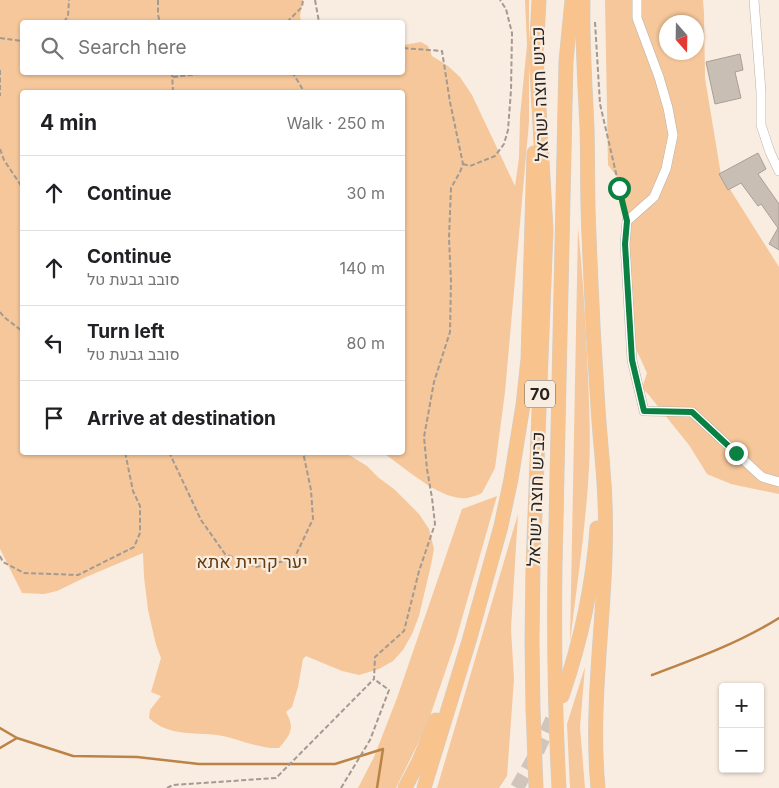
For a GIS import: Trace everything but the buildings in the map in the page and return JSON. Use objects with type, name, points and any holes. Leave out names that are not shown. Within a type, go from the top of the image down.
[{"type":"highway","name":"כביש חוצה ישראל","points":[[536,788],[533,709],[533,585],[546,230],[536,54],[539,0]]},
{"type":"highway","name":"כביש חוצה ישראל","points":[[559,788],[554,650],[566,61],[572,0]]},
{"type":"highway","points":[[562,696],[574,660],[587,607],[594,562],[600,483],[589,234],[583,0]]},
{"type":"highway","points":[[424,788],[469,641],[501,526],[523,405],[528,359],[536,54]]},
{"type":"highway","points":[[598,411],[606,538],[595,722],[598,788]]},
{"type":"highway","points":[[405,788],[419,761],[469,641]]},
{"type":"street","points":[[637,0],[637,18],[659,77],[673,135],[666,169],[654,197],[627,221],[625,244],[632,360],[644,411],[692,412],[762,477],[779,482]]},
{"type":"street","points":[[754,0],[761,92],[761,125],[779,171]]},
{"type":"path","points":[[65,20],[68,16],[69,0]]},
{"type":"path","points":[[158,0],[159,20]]},
{"type":"path","points":[[289,20],[302,7],[303,0]]},
{"type":"path","points":[[315,0],[319,20]]},
{"type":"path","points":[[463,164],[470,166],[495,156],[504,144],[508,130],[512,90],[512,33],[506,10],[500,0]]},
{"type":"path","points":[[595,16],[600,104],[627,221]]},
{"type":"path","points":[[0,38],[20,41]]},
{"type":"path","points":[[167,788],[276,778],[374,679],[375,658],[404,630],[419,571],[435,524],[424,437],[434,382],[450,332],[452,281],[449,238],[451,188],[463,164],[442,51],[405,48]]},
{"type":"path","points":[[0,70],[0,96]]},
{"type":"path","points":[[173,90],[172,77],[189,75]]},
{"type":"path","points":[[294,75],[303,90]]},
{"type":"path","points":[[0,149],[4,160],[20,184]]},
{"type":"path","points":[[0,312],[20,329]]},
{"type":"path","points":[[0,556],[3,562],[24,573],[78,575],[134,548],[140,534],[140,506],[133,491],[127,455]]},
{"type":"path","points":[[170,455],[201,520],[225,554],[256,566],[294,558],[313,519],[311,490],[304,455]]},
{"type":"path","points":[[340,788],[370,740],[389,690],[374,679]]},
{"type":"green space","name":"יער קריית אתא","points":[[0,0],[303,0],[301,20],[20,20],[20,75],[405,75],[405,45],[421,42],[428,46],[432,56],[448,66],[460,77],[472,95],[515,186],[519,158],[520,116],[527,45],[525,0],[529,0],[529,122],[505,392],[495,468],[482,493],[467,498],[457,498],[434,489],[386,455],[405,455],[405,90],[20,90],[20,455],[349,455],[367,466],[419,514],[429,529],[434,549],[419,616],[403,650],[393,661],[379,669],[359,675],[342,671],[306,656],[303,659],[292,707],[286,712],[291,727],[289,735],[279,748],[258,746],[223,736],[184,733],[166,729],[149,718],[150,710],[161,696],[151,692],[161,658],[148,610],[143,553],[57,591],[44,594],[22,593],[0,549]]},
{"type":"green space","points":[[605,0],[703,0],[704,13],[705,78],[721,175],[779,267],[779,494],[731,484],[707,474],[689,445],[642,388],[647,373],[631,338],[623,260],[624,209],[618,178],[608,165]]},
{"type":"green space","points":[[578,228],[583,283],[590,445],[586,512],[570,642]]},
{"type":"green space","points":[[497,496],[455,643],[427,725],[396,788],[358,788],[374,757],[397,698],[462,509]]},
{"type":"green space","points":[[518,514],[511,629],[514,679],[507,776],[499,788],[437,788]]},
{"type":"green space","points":[[585,667],[580,727],[585,788],[570,788],[567,724]]},
{"type":"waterway","points":[[652,675],[733,643],[779,618]]},
{"type":"waterway","points":[[0,728],[17,738],[73,756],[137,757],[199,764],[335,764],[383,749],[377,788]]},
{"type":"waterway","points":[[0,748],[17,738]]},
{"type":"tunnel","points":[[517,788],[537,752],[556,711]]},
{"type":"route","points":[[619,188],[627,221],[625,244],[632,360],[644,411],[692,412],[736,453]]}]
